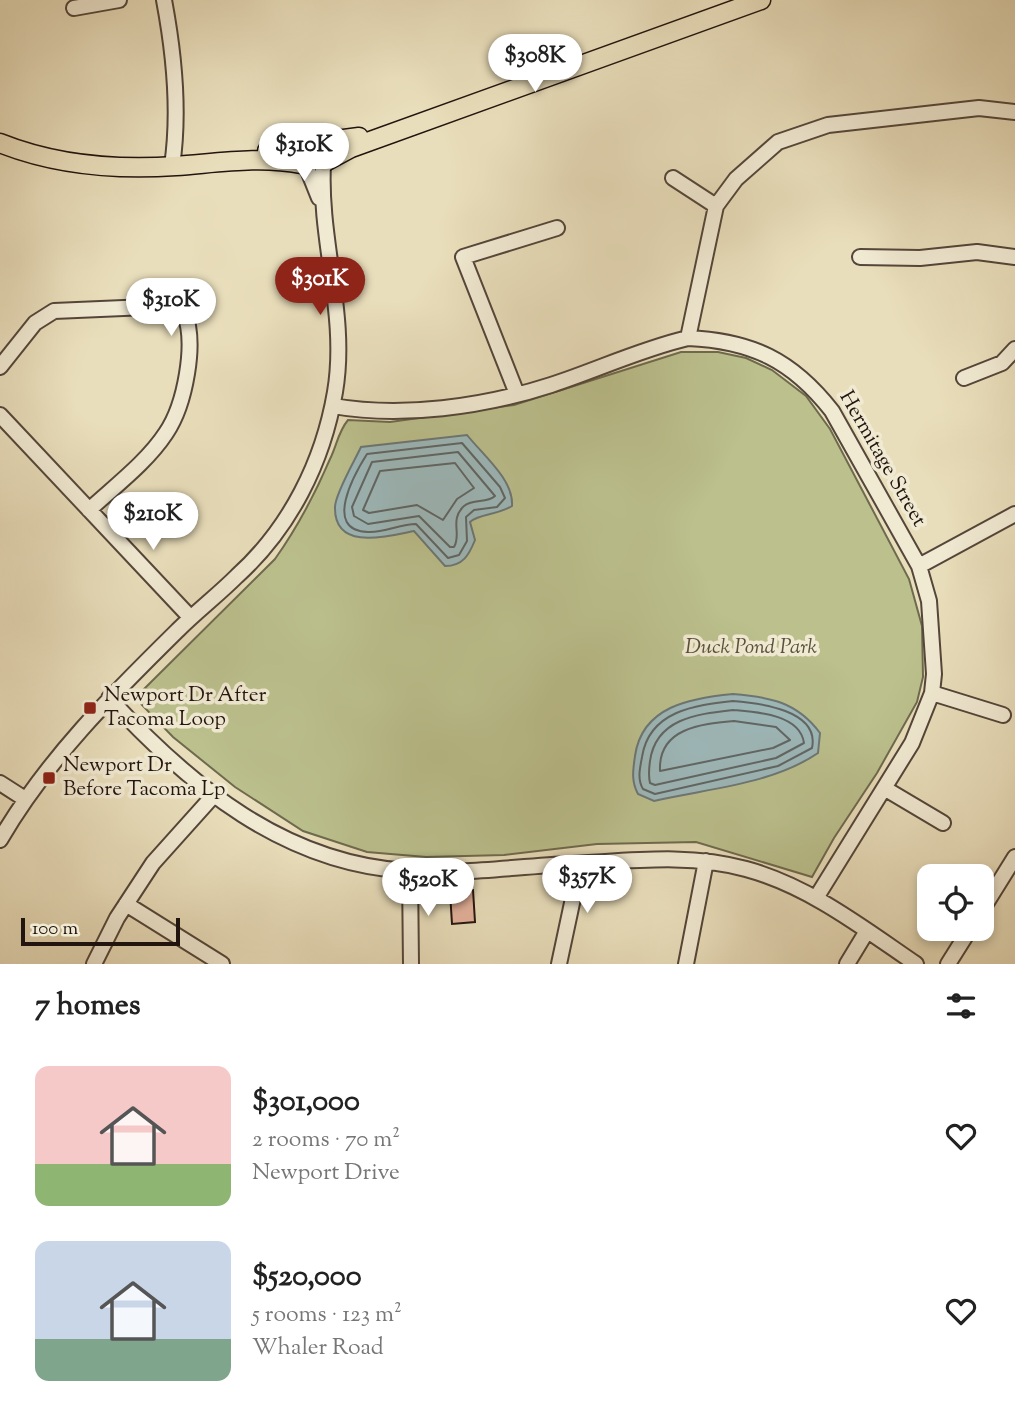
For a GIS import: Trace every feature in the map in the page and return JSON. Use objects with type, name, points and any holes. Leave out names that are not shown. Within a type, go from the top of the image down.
[{"type":"main road","points":[[311,161],[309,140],[321,142],[355,138],[389,127],[738,0]]},
{"type":"main road","points":[[0,143],[110,166],[173,162],[311,161],[761,0]]},
{"type":"main road","points":[[0,133],[53,154]]},
{"type":"street","points":[[74,8],[119,0]]},
{"type":"street","points":[[164,0],[173,43],[173,162]]},
{"type":"street","points":[[688,338],[716,206],[736,179],[778,142],[828,125],[979,108],[1015,111]]},
{"type":"street","points":[[0,840],[25,799],[71,739],[190,617],[239,575],[282,526],[316,463],[332,406],[338,372],[338,323],[321,202],[311,161]]},
{"type":"street","points":[[673,178],[716,206]]},
{"type":"street","points":[[517,394],[463,257],[557,228]]},
{"type":"street","points":[[860,257],[920,258],[977,252],[1015,257]]},
{"type":"street","points":[[0,367],[35,323],[54,311],[170,306],[184,312],[188,323],[188,375],[167,432],[123,479],[89,510]]},
{"type":"street","name":"Hermitage Street","points":[[332,406],[362,411],[407,410],[517,394],[688,338],[714,339],[751,347],[796,371],[816,390],[832,411],[919,566],[929,601],[932,693],[912,743],[816,898]]},
{"type":"street","points":[[964,378],[1002,363],[1015,349]]},
{"type":"street","points":[[0,415],[190,617]]},
{"type":"street","points":[[919,566],[1015,514]]},
{"type":"street","points":[[932,693],[1003,715]]},
{"type":"street","points":[[109,698],[214,795],[248,821],[298,847],[351,863],[410,872],[676,858],[706,861],[748,869],[816,898],[916,964]]},
{"type":"street","points":[[0,783],[25,799]]},
{"type":"street","points":[[884,788],[943,823]]},
{"type":"street","points":[[94,964],[126,904],[153,863],[214,795]]},
{"type":"street","points":[[994,891],[1015,857]]},
{"type":"street","points":[[686,964],[706,861]]},
{"type":"street","points":[[559,964],[575,889],[574,864]]},
{"type":"street","points":[[410,872],[411,964]]},
{"type":"street","points":[[126,904],[222,964]]},
{"type":"street","points":[[847,964],[867,932]]},
{"type":"street","points":[[948,964],[962,941]]},
{"type":"green space","name":"Duck Pond Park","points":[[681,352],[718,352],[746,358],[772,370],[806,396],[830,429],[909,579],[922,626],[923,677],[917,702],[877,773],[812,877],[696,842],[597,844],[504,855],[426,857],[367,852],[303,831],[235,787],[173,737],[141,704],[142,691],[275,559],[312,498],[348,420],[390,422],[514,405]]},
{"type":"water","points":[[467,435],[503,477],[512,506],[470,522],[475,540],[468,555],[461,562],[445,566],[414,531],[365,538],[353,536],[343,530],[337,521],[336,501],[361,447]]},
{"type":"water","points":[[733,694],[771,699],[802,714],[820,733],[818,753],[782,771],[743,783],[654,801],[638,794],[633,780],[634,761],[639,739],[647,726],[658,715],[685,702]]},
{"type":"building","points":[[473,890],[475,922],[452,924],[450,892]]},
{"type":"place","name":"Newport Dr After Tacoma Loop","points":[[90,708]]},
{"type":"place","name":"Newport Dr Before Tacoma Lp","points":[[49,778]]}]
